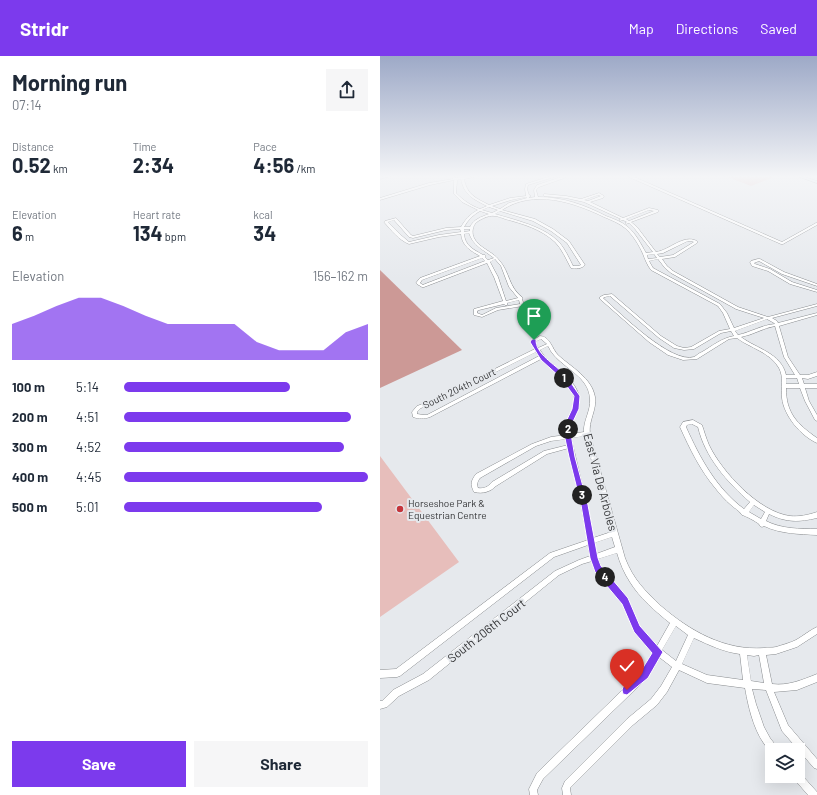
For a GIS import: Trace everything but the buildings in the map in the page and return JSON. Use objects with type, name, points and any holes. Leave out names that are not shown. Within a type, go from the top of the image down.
[{"type":"street","points":[[478,210],[469,218],[462,230],[462,237],[467,246],[487,261],[507,307]]},
{"type":"street","points":[[481,210],[527,224],[549,235],[560,246],[572,267],[577,268],[583,265],[570,245],[560,235],[534,220],[502,210]]},
{"type":"street","points":[[499,210],[477,220],[472,230],[476,243],[496,258],[503,267],[511,287],[521,298],[522,305],[492,310],[482,316],[475,314],[475,310],[504,301],[521,298]]},
{"type":"street","points":[[593,210],[623,225],[630,232],[645,254],[649,266],[719,305],[727,316],[731,330],[737,337],[770,355],[779,365],[784,376],[784,401],[788,413],[798,426],[817,441]]},
{"type":"street","points":[[606,210],[629,222],[636,228],[654,253],[672,272],[729,305],[770,318],[778,324],[786,357],[799,377],[817,419]]},
{"type":"street","points":[[617,222],[646,210]]},
{"type":"street","points":[[623,225],[657,211],[655,210]]},
{"type":"street","points":[[708,210],[782,243],[817,224]]},
{"type":"street","points":[[462,230],[409,243],[404,242],[395,230],[386,222],[396,220],[410,236],[413,237],[442,230],[462,230],[472,230]]},
{"type":"street","points":[[645,254],[665,251],[687,240],[696,242],[694,245],[684,249],[677,255],[660,259],[646,260]]},
{"type":"street","points":[[490,254],[421,279],[418,283],[423,286],[496,258]]},
{"type":"street","points":[[817,285],[783,273],[762,261],[756,260],[752,262],[753,265],[769,270],[791,283],[817,291]]},
{"type":"street","points":[[817,305],[717,334],[688,349],[680,348],[670,343],[636,317],[611,295],[602,297],[601,300],[627,320],[650,341],[675,357],[685,359],[695,358],[724,340],[767,326],[817,314]]},
{"type":"street","points":[[627,320],[636,317]]},
{"type":"street","points":[[634,327],[644,323]]},
{"type":"street","points":[[537,350],[533,342],[538,338],[544,338],[550,344]]},
{"type":"street","name":"South 204th Court","points":[[541,357],[428,416],[415,416],[414,412],[419,407],[550,344]]},
{"type":"street","name":"East Via De Arboles","points":[[550,344],[557,356],[577,373],[589,386],[593,402],[586,422],[587,434],[619,549],[627,571],[634,584],[674,623],[692,635],[716,645],[743,651],[762,652],[788,647],[800,642],[817,630]]},
{"type":"street","points":[[675,357],[680,348]]},
{"type":"street","points":[[688,349],[695,358]]},
{"type":"street","name":"East Via De Arboles","points":[[537,350],[541,357],[562,376],[577,396],[576,409],[568,426],[568,436],[584,505],[594,558],[598,569],[625,601],[637,629],[658,652],[677,666],[708,679],[769,688],[797,686],[817,678]]},
{"type":"street","points":[[784,376],[799,377],[817,374]]},
{"type":"street","points":[[784,386],[817,386]]},
{"type":"street","points":[[817,515],[797,518],[781,516],[753,503],[738,490],[717,462],[704,440],[700,426],[693,422],[686,423],[683,427],[708,473],[726,496],[744,513],[762,524],[788,532],[817,532]]},
{"type":"street","points":[[570,446],[555,449],[539,456],[494,484],[490,489],[482,491],[476,490],[474,486],[475,480],[478,476],[529,447],[544,441],[587,434]]},
{"type":"street","points":[[744,513],[753,503]]},
{"type":"street","points":[[762,524],[768,511]]},
{"type":"street","name":"South 206th Court","points":[[380,674],[397,673],[552,555],[614,533]]},
{"type":"street","name":"South 206th Court","points":[[380,706],[388,701],[396,692],[426,677],[558,573],[571,566],[619,549]]},
{"type":"street","points":[[534,795],[533,789],[540,776],[645,674],[674,623]]},
{"type":"street","points":[[567,795],[566,788],[568,784],[630,722],[654,702],[664,689],[692,635]]},
{"type":"street","points":[[743,651],[746,684],[762,735],[768,743]]},
{"type":"street","points":[[762,652],[769,688],[785,728],[817,765]]},
{"type":"street","points":[[803,783],[814,795]]},
{"type":"shaded area","points":[[380,270],[462,350],[380,388]]},
{"type":"shaded area","name":"Horseshoe Park & Equestrian Centre","points":[[380,456],[459,562],[380,617]]},
{"type":"place","name":"Horseshoe Park & Equestrian Centre","points":[[400,509]]},
{"type":"route","points":[[534,340],[533,342],[543,359],[562,376],[577,396],[576,409],[568,426],[568,434],[594,558],[598,569],[625,601],[637,629],[658,652],[645,674],[627,690]]}]
